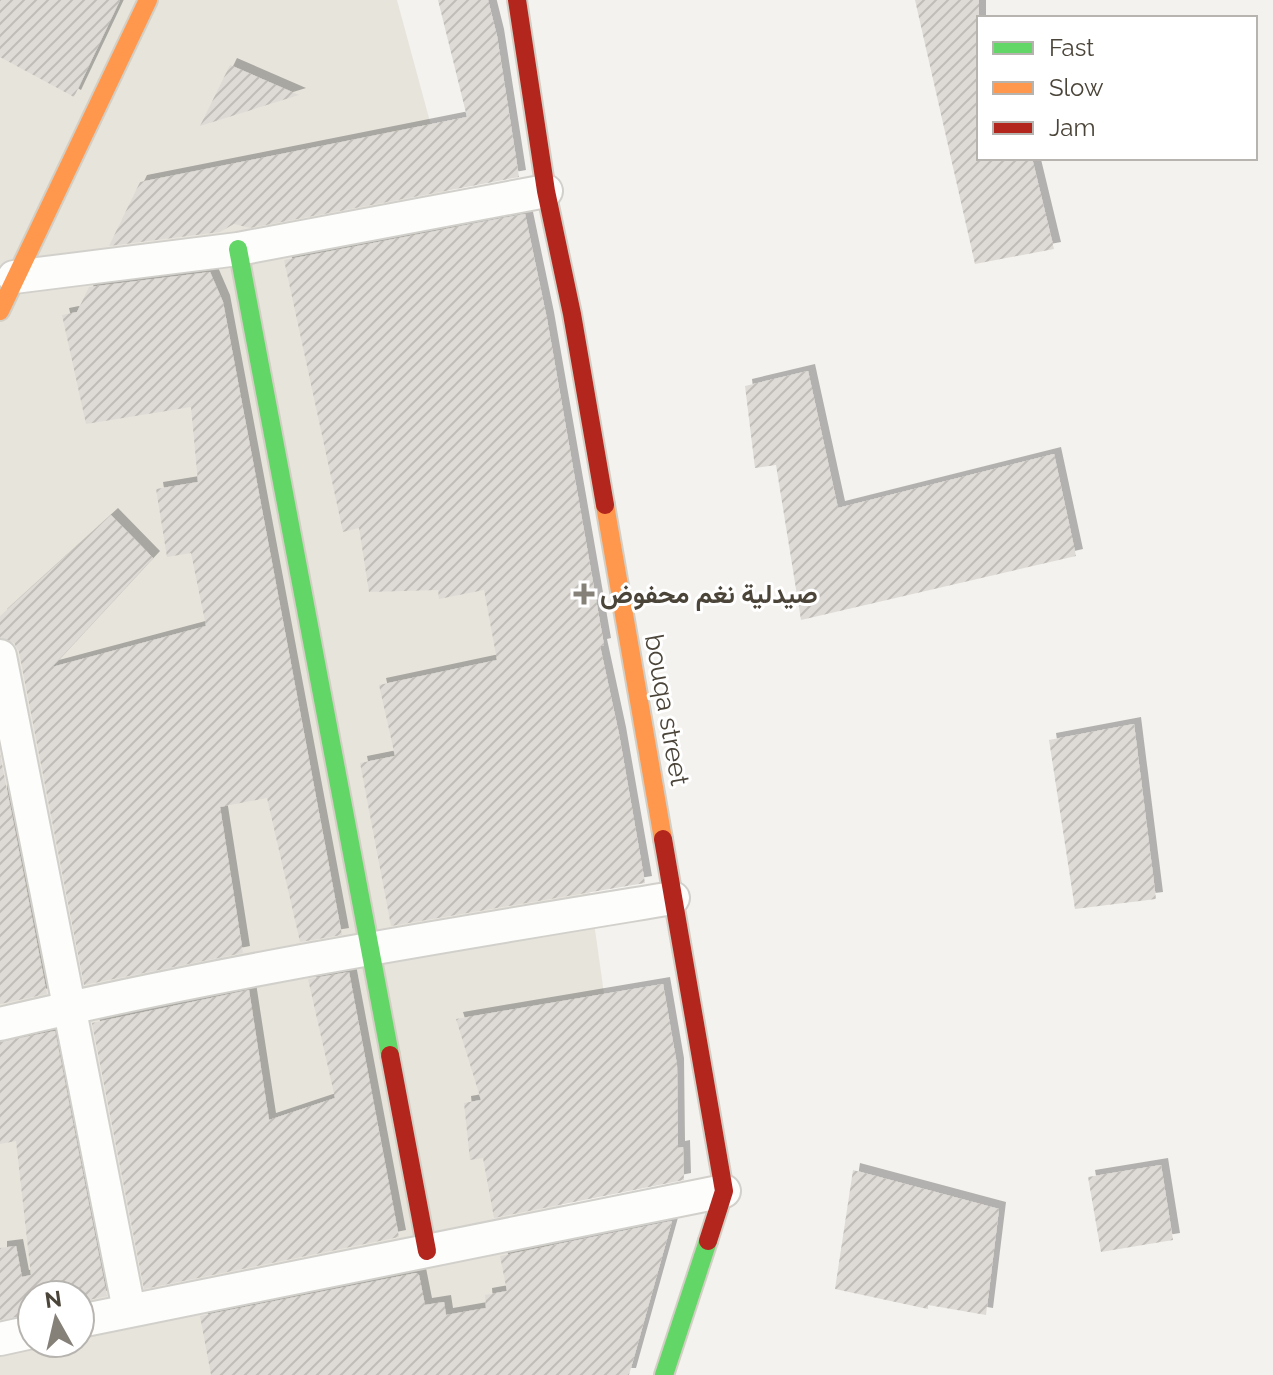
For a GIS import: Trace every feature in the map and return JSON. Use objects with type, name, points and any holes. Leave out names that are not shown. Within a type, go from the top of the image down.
[{"type":"street","points":[[0,311],[148,0]]},
{"type":"street","name":"bouqa street","points":[[517,0],[546,191],[572,314],[724,1191],[664,1375]]},
{"type":"street","points":[[14,277],[238,249],[546,191]]},
{"type":"street","points":[[238,249],[427,1251]]},
{"type":"street","points":[[0,656],[129,1310]]},
{"type":"street","points":[[0,1024],[370,948],[673,898]]},
{"type":"street","points":[[96,1317],[724,1191]]},
{"type":"shaded area","points":[[0,0],[397,0],[537,516],[609,1029],[516,1375],[0,1375]]},
{"type":"building","points":[[0,0],[120,0],[74,97],[0,57]]},
{"type":"building","points":[[438,0],[488,0],[497,36],[519,177],[250,228],[234,224],[220,232],[109,246],[140,182],[467,117]]},
{"type":"building","points":[[915,0],[979,0],[977,160],[1032,160],[1054,249],[975,264]]},
{"type":"building","points":[[230,65],[299,95],[200,126]]},
{"type":"building","points":[[525,214],[547,319],[604,645],[600,646],[645,883],[391,926],[360,763],[395,756],[379,685],[497,660],[484,590],[439,599],[438,590],[369,592],[359,528],[343,532],[284,260]]},
{"type":"building","points":[[210,272],[223,302],[342,935],[300,942],[267,798],[220,807],[243,953],[84,985],[19,652],[14,643],[0,638],[0,616],[111,515],[153,558],[52,667],[206,626],[191,553],[167,557],[156,489],[198,482],[191,407],[86,424],[62,315],[77,312],[89,287]]},
{"type":"building","points":[[808,371],[838,508],[1054,454],[1076,556],[801,620],[776,465],[755,468],[745,386]]},
{"type":"building","points":[[1134,724],[1156,899],[1075,909],[1049,740]]},
{"type":"building","points":[[0,754],[47,994],[0,1004]]},
{"type":"building","points":[[349,972],[399,1237],[144,1289],[92,1023],[249,990],[269,1120],[335,1098],[308,979]]},
{"type":"building","points":[[663,984],[677,1065],[678,1148],[683,1147],[684,1180],[494,1218],[483,1158],[470,1160],[464,1103],[481,1100],[456,1019]]},
{"type":"building","points":[[55,1031],[107,1296],[96,1298],[96,1279],[16,1279],[16,1317],[0,1320],[0,1248],[16,1246],[22,1277],[31,1275],[16,1141],[0,1144],[0,1042]]},
{"type":"building","points":[[1161,1165],[1173,1240],[1101,1252],[1088,1177]]},
{"type":"building","points":[[853,1170],[999,1209],[986,1315],[928,1305],[928,1309],[835,1289]]},
{"type":"building","points":[[672,1221],[629,1375],[211,1375],[200,1316],[416,1273],[425,1305],[444,1302],[446,1315],[486,1308],[485,1295],[507,1291],[500,1256]]},
{"type":"traffic: fast","points":[[238,249],[390,1055]]},
{"type":"traffic: fast","points":[[664,1375],[708,1241]]},
{"type":"traffic: slow","points":[[0,311],[148,0]]},
{"type":"traffic: slow","points":[[605,505],[663,839]]},
{"type":"traffic: jam","points":[[517,0],[546,191],[572,314],[605,505]]},
{"type":"traffic: jam","points":[[663,839],[724,1191],[708,1241]]},
{"type":"traffic: jam","points":[[390,1055],[427,1251]]},
{"type":"place","name":"صيدلية نغم محفوض","points":[[584,594]]}]
